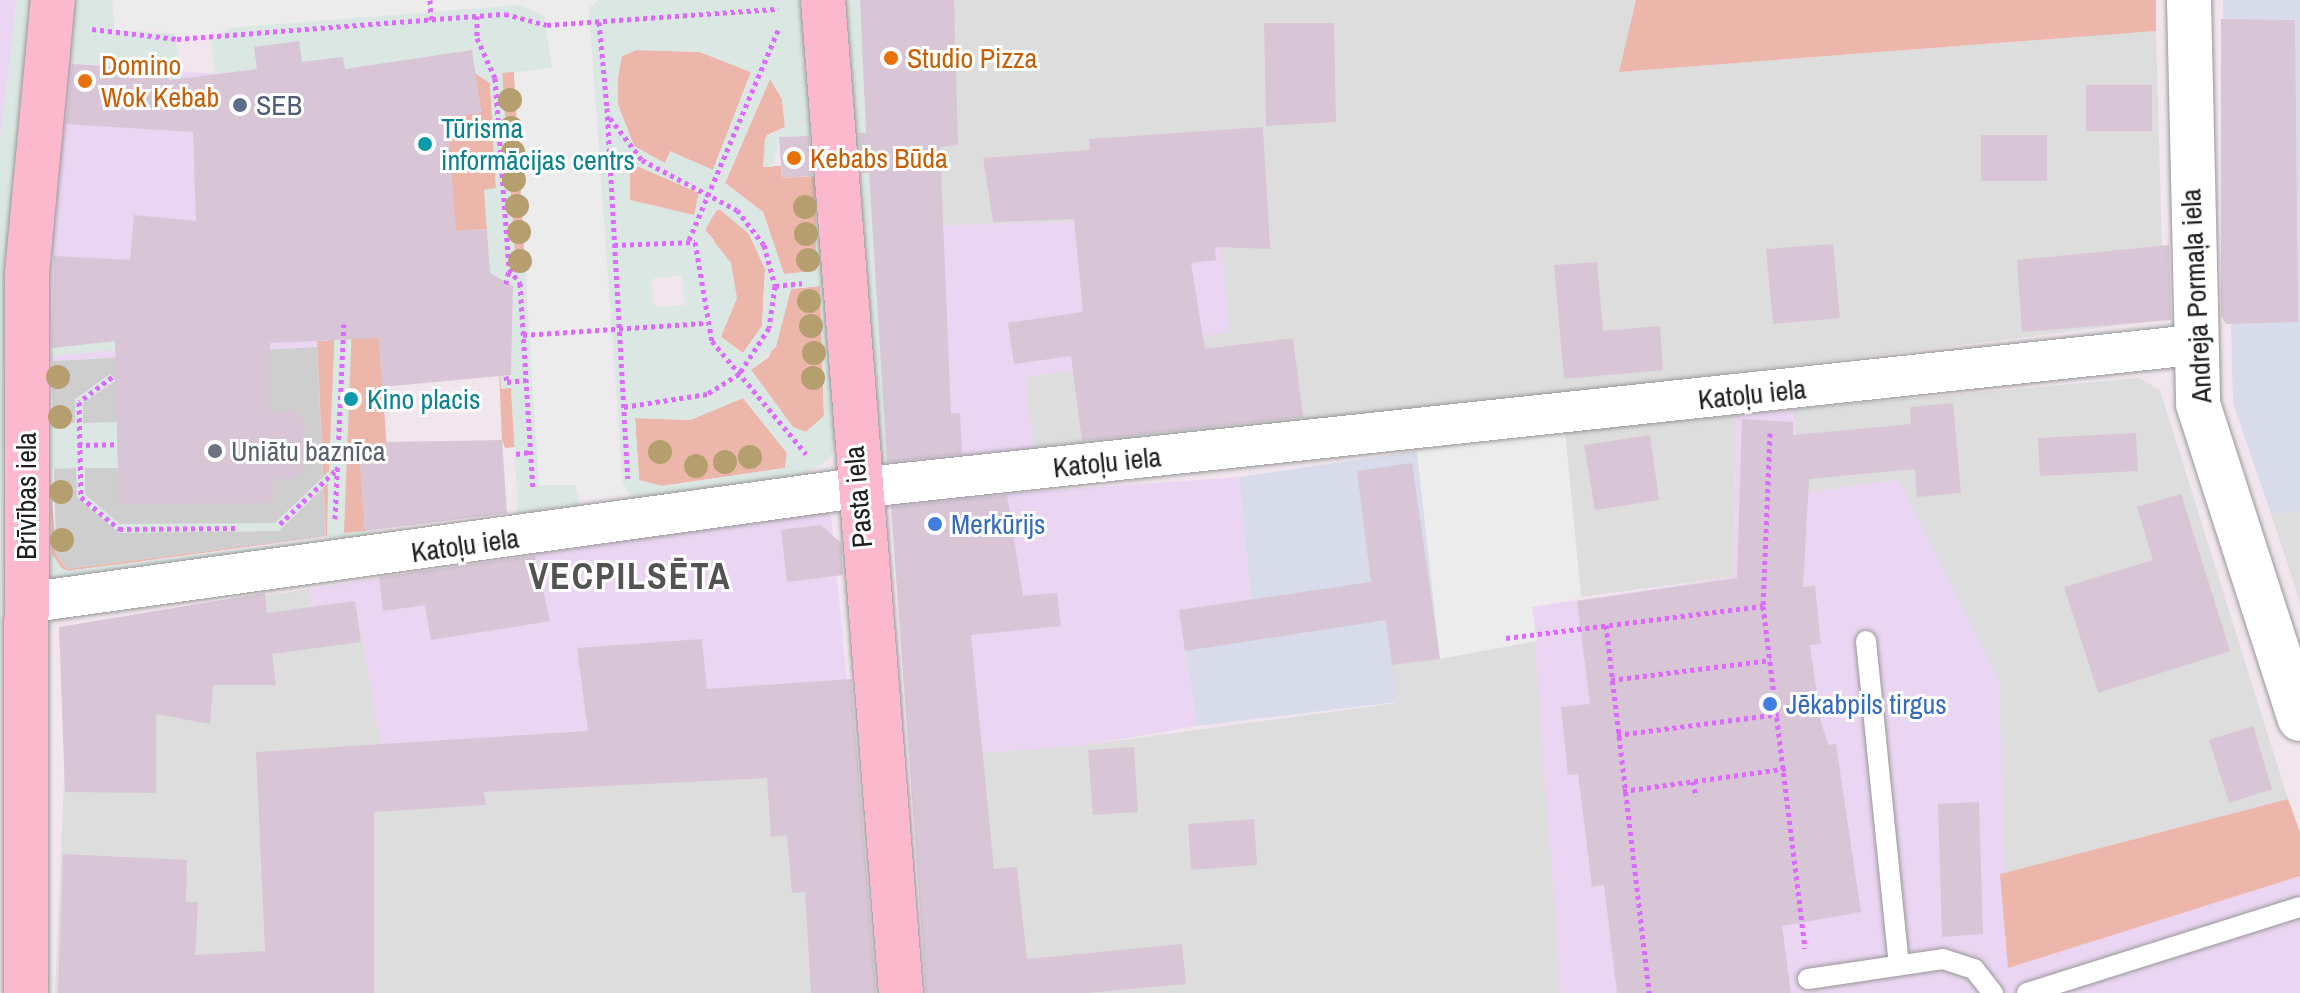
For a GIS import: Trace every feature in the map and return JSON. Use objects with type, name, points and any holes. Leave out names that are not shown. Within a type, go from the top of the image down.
[{"type":"main road","name":"Pasta iela","points":[[805,4],[857,488],[901,993]]},
{"type":"main road","name":"Brīvības iela","points":[[26,993],[12,722],[25,603],[27,273],[68,13]]},
{"type":"street","name":"Andreja Pormaļa iela","points":[[2189,0],[2192,345],[2214,465],[2300,719]]},
{"type":"street","name":"Katoļu iela","points":[[25,603],[857,488],[2192,345]]},
{"type":"lane","points":[[1866,641],[1899,964]]},
{"type":"lane","points":[[2027,993],[2300,907]]},
{"type":"lane","points":[[1808,979],[1899,964],[1961,962],[1993,993]]},
{"type":"path","points":[[430,0],[431,20]]},
{"type":"path","points":[[786,0],[805,4]]},
{"type":"path","points":[[68,13],[177,39],[477,16],[599,22],[805,4]]},
{"type":"path","points":[[689,240],[805,4]]},
{"type":"path","points":[[477,16],[477,38],[495,78],[509,269],[523,335],[534,502]]},
{"type":"path","points":[[599,22],[607,108],[623,407],[635,490]]},
{"type":"path","points":[[607,108],[625,146],[642,160],[713,191],[752,227],[775,286],[769,328],[739,374],[707,394],[623,407]]},
{"type":"path","points":[[614,245],[689,240]]},
{"type":"path","points":[[689,240],[702,255],[705,323],[739,374],[814,458],[804,466]]},
{"type":"path","points":[[506,284],[509,269]]},
{"type":"path","points":[[523,335],[705,323]]},
{"type":"path","points":[[335,535],[344,324]]},
{"type":"path","points":[[506,376],[507,382],[526,380]]},
{"type":"path","points":[[112,377],[79,402],[81,497],[119,529],[245,527]]},
{"type":"path","points":[[1772,392],[1763,606],[1788,768],[1808,979]]},
{"type":"path","points":[[66,446],[117,444]]},
{"type":"path","points":[[516,454],[530,452]]},
{"type":"path","points":[[261,527],[277,527],[338,468]]},
{"type":"path","points":[[1506,638],[1763,606]]},
{"type":"path","points":[[1606,625],[1649,993]]},
{"type":"path","points":[[1611,680],[1771,660]]},
{"type":"path","points":[[1617,735],[1779,714]]},
{"type":"path","points":[[1623,791],[1788,768]]},
{"type":"path","points":[[1693,781],[1696,797]]},
{"type":"shaded area","points":[[0,0],[17,0],[0,138]]},
{"type":"shaded area","points":[[17,0],[33,0],[5,263],[0,709],[0,138]]},
{"type":"shaded area","points":[[69,0],[112,0],[115,30],[175,34],[185,97],[168,96],[169,70],[66,63],[46,348],[127,340],[127,349],[48,357],[49,425],[75,423],[75,399],[110,374],[115,381],[83,403],[83,423],[117,422],[118,468],[85,468],[85,494],[120,524],[275,523],[329,471],[335,324],[352,323],[344,533],[372,530],[373,538],[518,514],[511,388],[501,389],[501,376],[511,375],[513,287],[491,285],[484,190],[496,188],[490,83],[475,73],[473,51],[345,69],[343,57],[302,62],[298,41],[254,47],[257,69],[215,74],[211,42],[229,28],[519,5],[544,16],[552,68],[502,73],[516,268],[525,268],[539,485],[576,485],[580,510],[54,582],[48,577],[36,359]],"holes":[[[76,468],[77,497],[119,533],[279,531],[328,483],[327,539],[64,571],[52,554],[50,469]]]},
{"type":"shaded area","points":[[112,0],[599,0],[589,14],[620,473],[629,495],[581,499],[580,492],[539,486],[514,72],[552,68],[544,16],[519,5],[229,28],[177,39],[168,30],[115,30]]},
{"type":"shaded area","points":[[599,0],[801,0],[822,136],[840,427],[830,458],[802,477],[649,504],[632,498],[623,483],[589,8]],"holes":[[[637,50],[700,52],[751,72],[713,170],[670,151],[665,163],[634,146],[618,105],[622,56]],[[770,79],[782,98],[785,127],[765,138],[763,167],[773,167],[780,137],[815,136],[816,271],[784,274],[763,212],[725,183]],[[637,166],[699,193],[694,215],[630,200],[630,171]],[[718,208],[749,234],[765,269],[762,326],[743,353],[721,337],[737,298],[731,263],[705,230]],[[681,275],[685,305],[655,307],[651,279]],[[820,286],[824,416],[806,432],[793,427],[751,370],[776,347],[791,289]],[[743,398],[787,453],[785,468],[662,486],[639,480],[635,418],[690,420]]]},
{"type":"shaded area","points":[[841,0],[860,0],[888,475],[879,473]]},
{"type":"shaded area","points":[[860,0],[1636,0],[1620,72],[2156,31],[2164,320],[1034,458],[1025,377],[1167,358],[1074,222],[872,227]]},
{"type":"shaded area","points":[[1636,0],[2156,0],[2156,31],[1619,72]]},
{"type":"shaded area","points":[[2223,0],[2300,0],[2300,511],[2271,514],[2233,403]]},
{"type":"shaded area","points":[[299,41],[343,57],[345,69],[472,50],[481,113],[444,118],[456,231],[317,347],[48,361],[47,255],[65,63],[215,74],[257,69],[254,47]]},
{"type":"shaded area","points":[[637,50],[700,52],[751,72],[713,170],[670,152],[665,164],[634,146],[618,105],[618,77],[621,56]]},
{"type":"shaded area","points":[[502,72],[514,72],[525,268],[516,269]]},
{"type":"shaded area","points":[[475,73],[490,83],[496,189],[485,190],[487,229],[456,231],[444,118],[481,112]]},
{"type":"shaded area","points":[[770,79],[782,99],[785,127],[767,135],[763,166],[781,166],[782,178],[816,176],[816,271],[784,274],[763,212],[725,183]]},
{"type":"shaded area","points":[[638,166],[699,193],[694,216],[630,200],[630,171]]},
{"type":"shaded area","points":[[1217,207],[1230,332],[1185,339],[1167,358],[1025,377],[1034,458],[888,475],[872,227],[1074,222]]},
{"type":"shaded area","points":[[723,209],[749,234],[765,269],[762,326],[743,353],[721,337],[714,240],[705,230],[714,211]]},
{"type":"shaded area","points":[[820,286],[824,416],[806,432],[793,427],[751,370],[769,357],[791,289]]},
{"type":"shaded area","points":[[497,324],[501,388],[511,388],[515,447],[505,448],[502,440]]},
{"type":"shaded area","name":"Kino placis","points":[[328,325],[379,337],[387,450],[374,452],[361,470],[365,531],[68,571],[58,567],[52,554],[50,468],[56,555],[67,569],[326,536],[317,341],[328,341]]},
{"type":"shaded area","points":[[317,347],[326,536],[67,569],[56,555],[52,361]]},
{"type":"shaded area","points":[[2139,378],[2160,390],[2288,799],[2000,874],[1999,680],[1899,480],[1803,493],[1793,409]]},
{"type":"shaded area","points":[[743,398],[787,453],[785,468],[662,486],[639,480],[635,418],[690,420]]},
{"type":"shaded area","name":"Jēkabpils tirgus","points":[[1793,409],[1803,493],[1899,480],[1999,680],[2008,967],[2300,876],[2300,993],[1561,993],[1532,607],[1733,577],[1737,415]]},
{"type":"shaded area","points":[[1737,415],[1733,577],[1581,597],[1565,432]]},
{"type":"shaded area","points":[[1565,432],[1581,597],[1532,607],[1537,641],[1440,659],[1417,451]]},
{"type":"shaded area","points":[[1417,451],[1440,659],[1392,665],[1397,702],[1197,726],[1179,610],[1251,599],[1239,477]]},
{"type":"shaded area","points":[[1239,477],[1251,599],[1179,610],[1197,726],[1086,745],[914,758],[891,502]]},
{"type":"shaded area","points":[[824,510],[831,517],[856,772],[484,792],[481,757],[385,764],[355,602],[313,607],[310,589]]},
{"type":"shaded area","points":[[2300,511],[2300,602],[2271,514]]},
{"type":"shaded area","points":[[310,589],[313,607],[355,601],[385,764],[856,772],[876,993],[55,993],[66,732],[59,627]]},
{"type":"shaded area","points":[[1537,641],[1561,993],[935,993],[914,758],[1086,745],[1396,703],[1391,664]]},
{"type":"shaded area","points":[[2288,799],[2300,832],[2300,876],[2008,968],[2000,874]]},
{"type":"building","points":[[860,0],[954,0],[958,145],[940,147],[951,414],[960,413],[962,454],[887,462],[869,173],[862,173],[859,133],[866,133]]},
{"type":"building","points":[[2221,19],[2295,20],[2298,322],[2226,324],[2221,315]]},
{"type":"building","points":[[1264,23],[1334,23],[1336,122],[1266,126]]},
{"type":"building","points":[[299,41],[302,62],[343,57],[345,69],[472,50],[481,113],[447,117],[456,231],[487,229],[490,273],[513,286],[511,375],[382,387],[379,338],[270,343],[270,412],[296,411],[305,422],[307,465],[298,478],[273,479],[273,503],[119,505],[115,341],[52,348],[54,256],[130,260],[134,215],[196,221],[193,132],[66,124],[72,64],[169,70],[169,80],[257,69],[254,47]]},
{"type":"building","points":[[2086,85],[2152,85],[2152,131],[2086,131]]},
{"type":"building","points":[[1263,127],[1270,249],[1215,247],[1216,260],[1191,263],[1205,349],[1293,338],[1303,417],[1082,441],[1071,356],[1014,364],[1008,323],[1083,312],[1074,219],[993,222],[983,158],[1090,150],[1089,139]]},
{"type":"building","points":[[1981,135],[2047,135],[2047,181],[1981,181]]},
{"type":"building","name":"Kebabs Būda","points":[[809,136],[812,176],[782,178],[779,137]]},
{"type":"building","points":[[1833,244],[1840,318],[1773,324],[1766,249]]},
{"type":"building","points":[[2169,245],[2171,320],[2022,332],[2017,260]]},
{"type":"building","points":[[1597,262],[1603,331],[1660,326],[1663,370],[1564,379],[1554,265]]},
{"type":"building","points":[[1953,403],[1961,493],[1917,497],[1915,469],[1809,479],[1803,587],[1815,586],[1821,644],[1810,645],[1821,723],[1829,745],[1836,744],[1861,912],[1782,926],[1791,993],[1617,993],[1604,885],[1592,887],[1578,774],[1568,775],[1561,707],[1590,704],[1577,601],[1737,578],[1742,419],[1793,422],[1793,435],[1911,424],[1910,407]]},
{"type":"building","points":[[2136,433],[2138,471],[2040,476],[2038,438]]},
{"type":"building","points":[[1650,435],[1659,500],[1595,510],[1584,445]]},
{"type":"building","points":[[502,440],[507,513],[365,531],[359,452],[387,451],[386,442]]},
{"type":"building","points":[[1412,463],[1440,659],[1392,665],[1386,620],[1185,651],[1179,610],[1371,582],[1357,471]]},
{"type":"building","points":[[2181,494],[2230,651],[2098,693],[2064,587],[2153,560],[2137,507]]},
{"type":"building","points":[[1007,495],[1023,596],[1057,593],[1061,626],[971,635],[994,869],[1017,867],[1027,959],[1182,944],[1186,984],[1087,993],[926,993],[891,507]]},
{"type":"building","points":[[821,525],[841,543],[843,575],[787,582],[781,530]]},
{"type":"building","points":[[535,556],[550,621],[431,640],[425,605],[383,611],[379,577]]},
{"type":"building","points":[[265,593],[267,613],[355,601],[361,642],[272,654],[276,685],[213,685],[210,724],[156,714],[156,793],[65,792],[59,627]]},
{"type":"building","points":[[702,639],[707,689],[851,679],[876,993],[811,993],[805,892],[792,893],[787,835],[771,837],[767,778],[484,792],[486,805],[374,812],[374,993],[58,993],[63,854],[187,860],[186,902],[198,902],[195,955],[265,951],[256,752],[588,731],[577,648]]},
{"type":"building","points":[[2253,726],[2272,789],[2229,803],[2209,740]]},
{"type":"building","points":[[1134,747],[1138,812],[1093,815],[1088,750]]},
{"type":"building","points":[[1979,802],[1983,934],[1942,937],[1938,804]]},
{"type":"building","points":[[1254,819],[1257,865],[1191,870],[1188,824]]},
{"type":"place","name":"Studio Pizza","points":[[891,58]]},
{"type":"place","name":"Domino Wok Kebab","points":[[85,81]]},
{"type":"place","name":"SEB","points":[[240,105]]},
{"type":"place","name":"Tūrisma informācijas centrs","points":[[425,144]]},
{"type":"place","name":"Kebabs Būda","points":[[794,158]]},
{"type":"place","name":"Kino placis","points":[[351,399]]},
{"type":"place","name":"Uniātu baznīca","points":[[215,451]]},
{"type":"place","name":"Merkūrijs","points":[[935,524]]},
{"type":"place","name":"Jēkabpils tirgus","points":[[1770,704]]},
{"type":"district","name":"VECPILSĒTA","points":[[630,577]]}]
